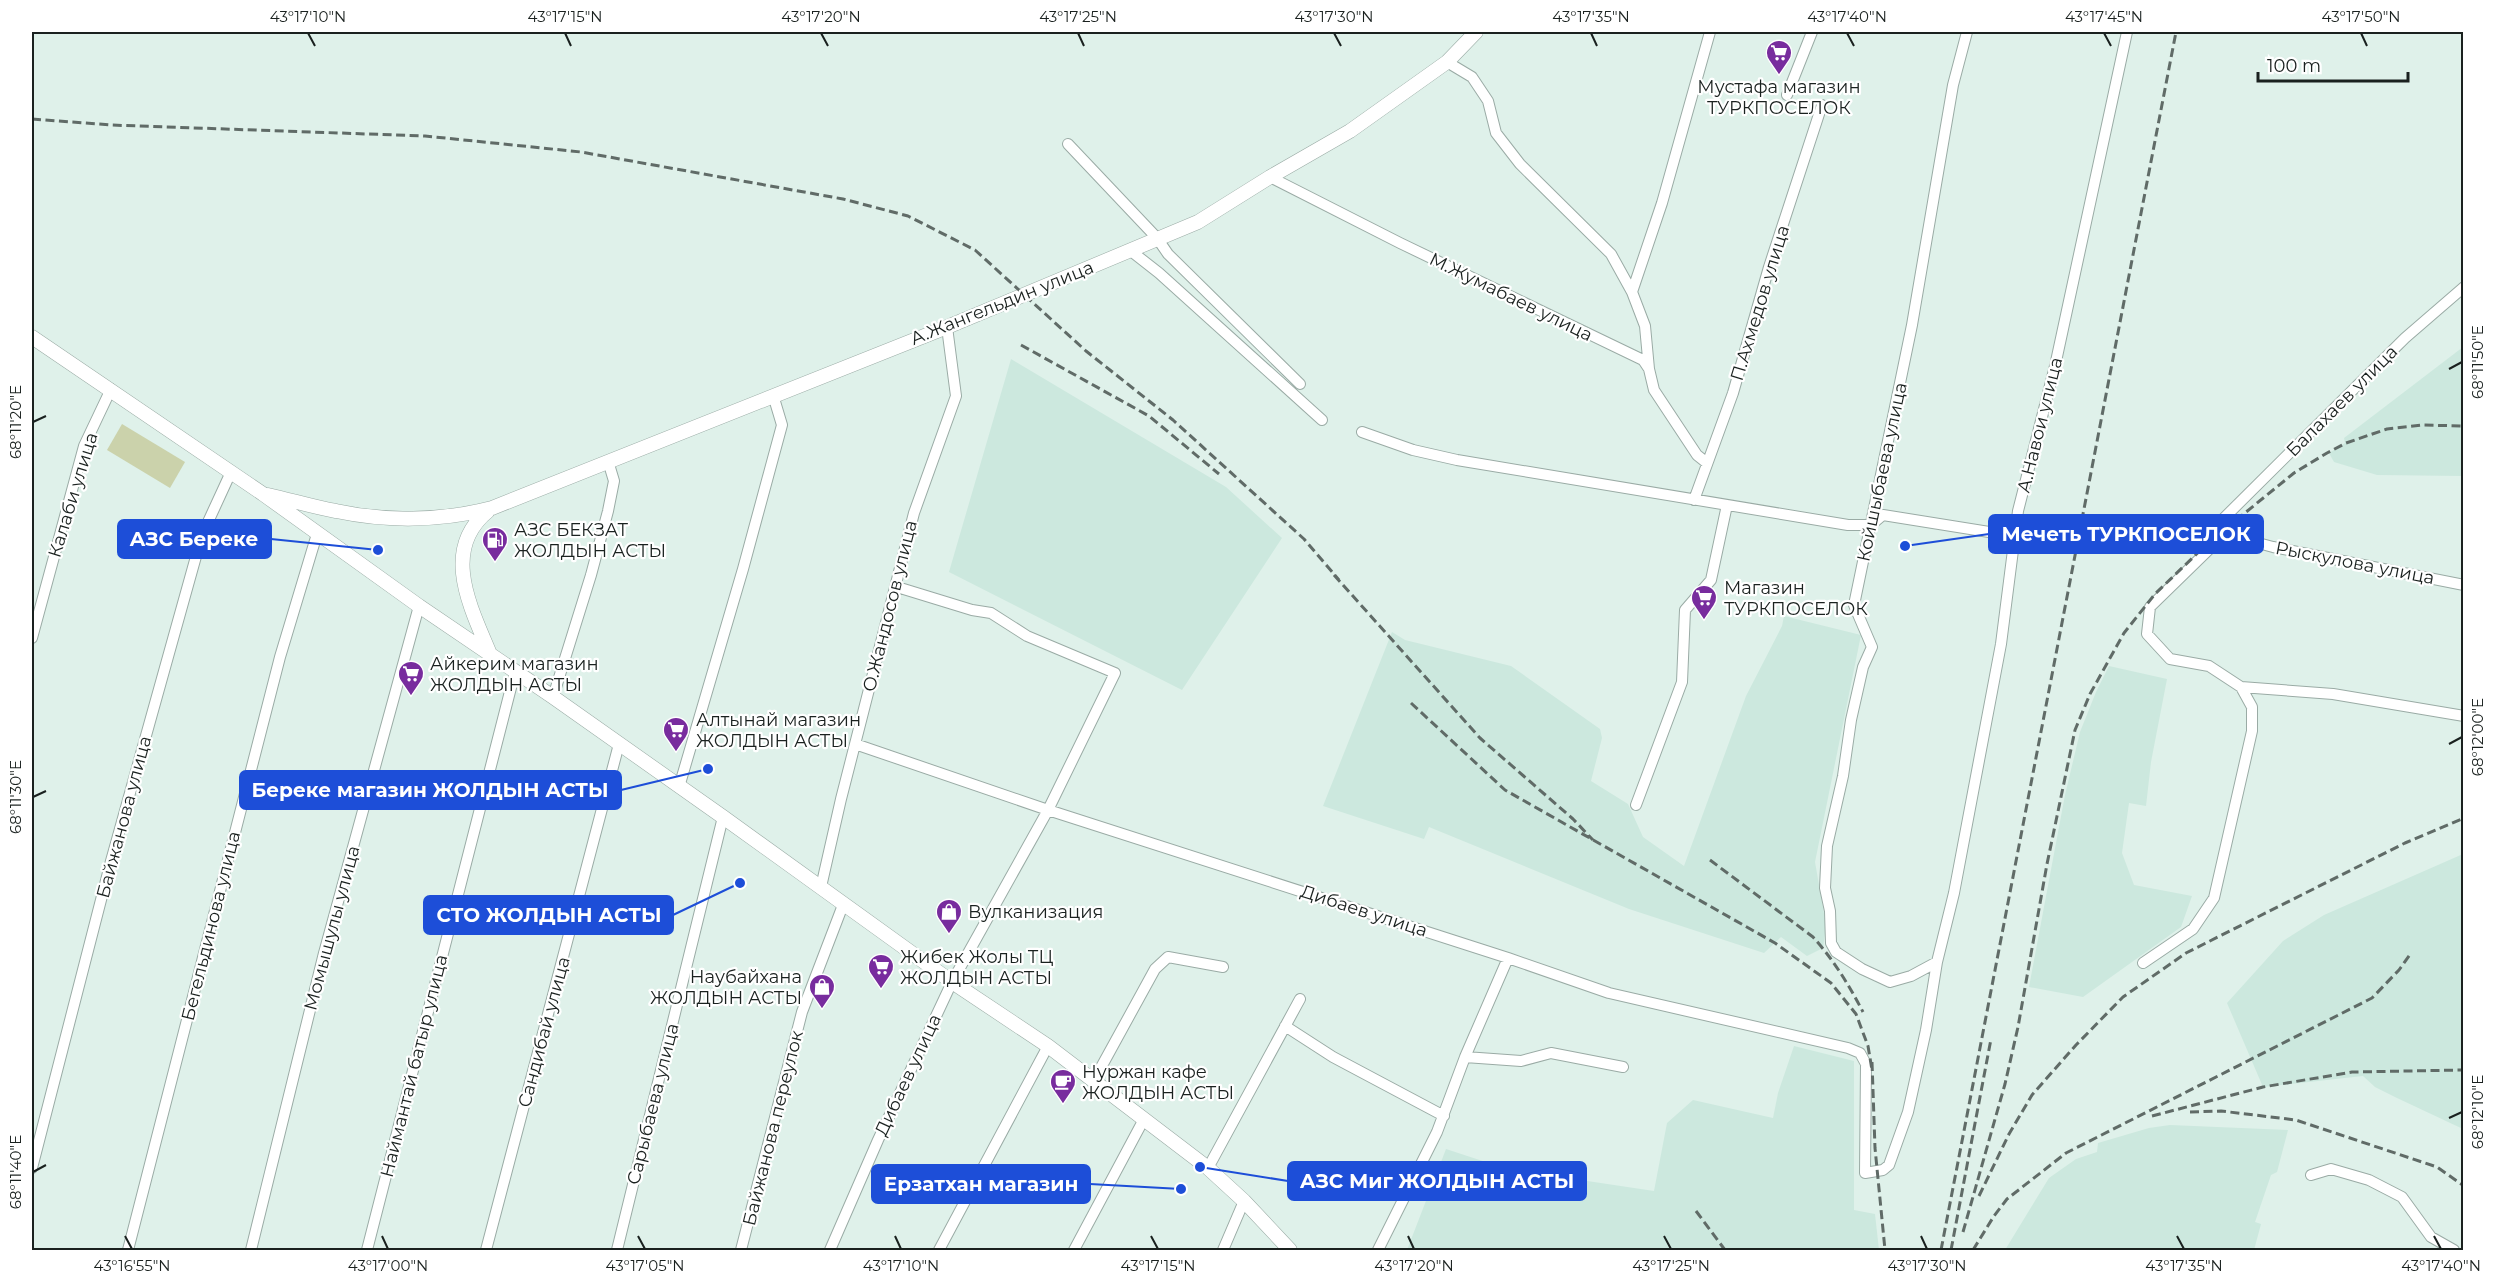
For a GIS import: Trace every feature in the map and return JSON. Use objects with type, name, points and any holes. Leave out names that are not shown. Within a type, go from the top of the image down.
[{"type":"main road","name":"А.Жангельдин улица","points":[[263,494],[337,512],[386,518],[426,519],[462,516],[492,508],[947,327],[1198,222],[1350,131],[1447,62],[1476,32]]},
{"type":"main road","points":[[32,337],[263,494],[419,606],[723,817],[952,982],[1048,1046],[1208,1168],[1244,1201],[1290,1251]]},
{"type":"main road","points":[[490,654],[470,605],[461,563],[469,533],[476,521],[492,508]]},
{"type":"street","points":[[1632,292],[1662,203],[1710,32]]},
{"type":"street","points":[[1787,94],[1812,32]]},
{"type":"street","name":"Койшыбаева улица","points":[[1936,962],[1911,976],[1890,982],[1844,958],[1831,943],[1830,911],[1825,888],[1827,846],[1843,776],[1863,667],[1872,647],[1854,605],[1914,314],[1953,85],[1967,32]]},
{"type":"street","name":"А.Навои улица","points":[[1842,1047],[1860,1053],[1866,1064],[1865,1173],[1883,1170],[1889,1165],[1895,1153],[1908,1112],[1926,1030],[1936,962],[1954,892],[2001,644],[2014,536],[2055,366],[2127,32]]},
{"type":"street","points":[[1447,62],[1472,77],[1488,101],[1496,133],[1520,164],[1611,254],[1632,292],[1645,326],[1649,369],[1654,390],[1692,448],[1707,463]]},
{"type":"street","name":"П.Ахмедов улица","points":[[1694,500],[1733,393],[1769,267],[1821,105]]},
{"type":"street","points":[[1068,144],[1157,238],[1168,254],[1300,384]]},
{"type":"street","name":"М.Жумабаев улица","points":[[1270,177],[1400,243],[1643,360],[1649,369]]},
{"type":"street","points":[[1131,251],[1159,273],[1322,420]]},
{"type":"street","name":"Балахаев улица","points":[[2228,531],[2224,529],[2224,518],[2398,345],[2463,287]]},
{"type":"street","name":"О.Жандосов улица","points":[[821,887],[914,513],[956,396],[947,327]]},
{"type":"street","name":"Калаби улица","points":[[32,638],[84,446],[111,389]]},
{"type":"street","points":[[679,787],[743,569],[782,425],[773,395]]},
{"type":"street","points":[[1362,432],[1413,450],[1457,460],[1848,525],[1871,525],[1883,515],[2014,536]]},
{"type":"street","points":[[553,697],[591,575],[608,511],[614,481],[608,461]]},
{"type":"street","name":"Байжанова улица","points":[[32,1168],[111,861],[202,536],[231,472]]},
{"type":"street","points":[[1636,805],[1682,682],[1685,610],[1711,580],[1727,505]]},
{"type":"street","points":[[2143,963],[2193,929],[2214,898],[2252,731],[2252,707],[2241,687],[2209,666],[2170,659],[2147,634],[2150,608],[2228,531]]},
{"type":"street","name":"Рыскулова улица","points":[[2228,531],[2273,547],[2463,585]]},
{"type":"street","name":"Бегельдинова улица","points":[[128,1251],[280,657],[317,534]]},
{"type":"street","name":"Дибаев улица","points":[[830,1251],[878,1140],[952,982],[1048,810],[1115,673],[1027,636],[991,613],[972,610],[897,587]]},
{"type":"street","name":"Момышулы улица","points":[[251,1251],[324,953],[419,606]]},
{"type":"street","name":"Наймантай батыр улица","points":[[367,1251],[515,672]]},
{"type":"street","points":[[2241,687],[2333,694],[2463,716]]},
{"type":"street","name":"Сандибай улица","points":[[486,1251],[619,744]]},
{"type":"street","name":"Дибаев улица","points":[[855,744],[1048,810],[1508,958],[1609,993],[1842,1047]]},
{"type":"street","name":"Сарыбаева улица","points":[[617,1251],[723,817]]},
{"type":"street","name":"Байжанова переулок","points":[[741,1251],[802,1012],[843,904]]},
{"type":"street","points":[[1093,1082],[1155,969],[1168,957],[1223,966]]},
{"type":"street","points":[[1378,1251],[1444,1116],[1465,1057],[1508,958]]},
{"type":"street","points":[[1208,1168],[1300,999]]},
{"type":"street","points":[[1285,1026],[1333,1057],[1444,1116]]},
{"type":"street","points":[[939,1251],[1048,1046]]},
{"type":"street","points":[[1465,1057],[1521,1061],[1551,1053],[1623,1067]]},
{"type":"street","points":[[1074,1251],[1144,1119]]},
{"type":"street","points":[[2311,1175],[2331,1170],[2369,1180],[2402,1197],[2431,1237],[2454,1251]]},
{"type":"street","points":[[1223,1251],[1244,1201]]},
{"type":"shaded area","points":[[2463,347],[2463,476],[2377,475],[2334,462],[2329,453],[2345,443],[2344,438]]},
{"type":"shaded area","points":[[1011,359],[1226,487],[1282,538],[1182,690],[949,572]]},
{"type":"shaded area","points":[[1784,616],[1861,635],[1815,862],[1826,925],[1823,948],[1807,956],[1781,937],[1764,953],[1629,909],[1429,827],[1424,839],[1323,806],[1392,632],[1405,640],[1511,666],[1600,729],[1602,738],[1591,781],[1628,804],[1643,837],[1684,866],[1746,696],[1782,626]]},
{"type":"shaded area","points":[[2109,666],[2167,679],[2151,762],[2146,806],[2129,803],[2122,853],[2134,885],[2192,896],[2181,927],[2083,997],[2029,987],[2065,795],[2080,732]]},
{"type":"shaded area","points":[[2463,854],[2463,1129],[2375,1087],[2363,1076],[2263,1087],[2227,1003],[2283,941],[2324,915]]},
{"type":"shaded area","points":[[1794,1046],[1854,1061],[1854,1210],[1875,1214],[1879,1250],[1407,1250],[1446,1149],[1507,1169],[1654,1191],[1667,1123],[1693,1100],[1773,1118],[1778,1093]]},
{"type":"shaded area","points":[[2170,1125],[2288,1130],[2277,1172],[2271,1175],[2255,1222],[2261,1224],[2254,1250],[2005,1250],[2049,1178],[2076,1159],[2097,1152],[2098,1143],[2149,1128]]},
{"type":"green space","points":[[122,424],[185,462],[170,488],[107,450]]},
{"type":"railway","points":[[1941,1250],[2176,32]]},
{"type":"railway","points":[[32,119],[111,125],[425,136],[581,152],[843,199],[908,216],[975,250],[1086,351],[1173,420],[1304,539],[1339,580]]},
{"type":"railway","points":[[1021,345],[1149,416],[1219,474]]},
{"type":"railway","points":[[1963,1232],[2005,1084],[2018,1027],[2047,864],[2075,730],[2090,694],[2124,633],[2155,594],[2208,543],[2294,473],[2346,443],[2387,429],[2422,425],[2464,426]]},
{"type":"railway","points":[[1334,575],[1480,738],[1573,819],[1593,840]]},
{"type":"railway","points":[[1411,703],[1505,790],[1775,943],[1831,983],[1856,1014],[1868,1046],[1872,1070]]},
{"type":"railway","points":[[1979,1196],[2009,1134],[2032,1095],[2123,997],[2186,953],[2405,843],[2464,818]]},
{"type":"railway","points":[[1710,860],[1813,937],[1840,973],[1863,1012]]},
{"type":"railway","points":[[1973,1250],[2007,1199],[2066,1153],[2372,998],[2399,970],[2411,953]]},
{"type":"railway","points":[[1951,1250],[1991,1039]]},
{"type":"railway","points":[[1872,1062],[1875,1148],[1885,1250]]},
{"type":"railway","points":[[2152,1116],[2263,1087],[2352,1072],[2464,1070]]},
{"type":"railway","points":[[2190,1112],[2221,1111],[2296,1120],[2437,1167],[2464,1186]]},
{"type":"railway","points":[[1696,1211],[1725,1250]]},
{"type":"place","name":"Мустафа магазин ТУРКПОСЕЛОК","points":[[1779,76]]},
{"type":"place","name":"Мечеть ТУРКПОСЕЛОК","points":[[1905,546]]},
{"type":"place","name":"АЗС Береке","points":[[378,550]]},
{"type":"place","name":"АЗС БЕКЗАТ ЖОЛДЫН АСТЫ","points":[[495,563]]},
{"type":"place","name":"Магазин ТУРКПОСЕЛОК","points":[[1704,621]]},
{"type":"place","name":"Айкерим магазин ЖОЛДЫН АСТЫ","points":[[411,697]]},
{"type":"place","name":"Алтынай магазин ЖОЛДЫН АСТЫ","points":[[676,753]]},
{"type":"place","name":"Береке магазин ЖОЛДЫН АСТЫ","points":[[708,769]]},
{"type":"place","name":"СТО ЖОЛДЫН АСТЫ","points":[[740,883]]},
{"type":"place","name":"Вулканизация","points":[[949,935]]},
{"type":"place","name":"Жибек Жолы ТЦ ЖОЛДЫН АСТЫ","points":[[881,990]]},
{"type":"place","name":"Наубайхана ЖОЛДЫН АСТЫ","points":[[822,1010]]},
{"type":"place","name":"Нуржан кафе ЖОЛДЫН АСТЫ","points":[[1063,1105]]},
{"type":"place","name":"АЗС Миг ЖОЛДЫН АСТЫ","points":[[1200,1167]]},
{"type":"place","name":"Ерзатхан магазин","points":[[1181,1189]]}]
